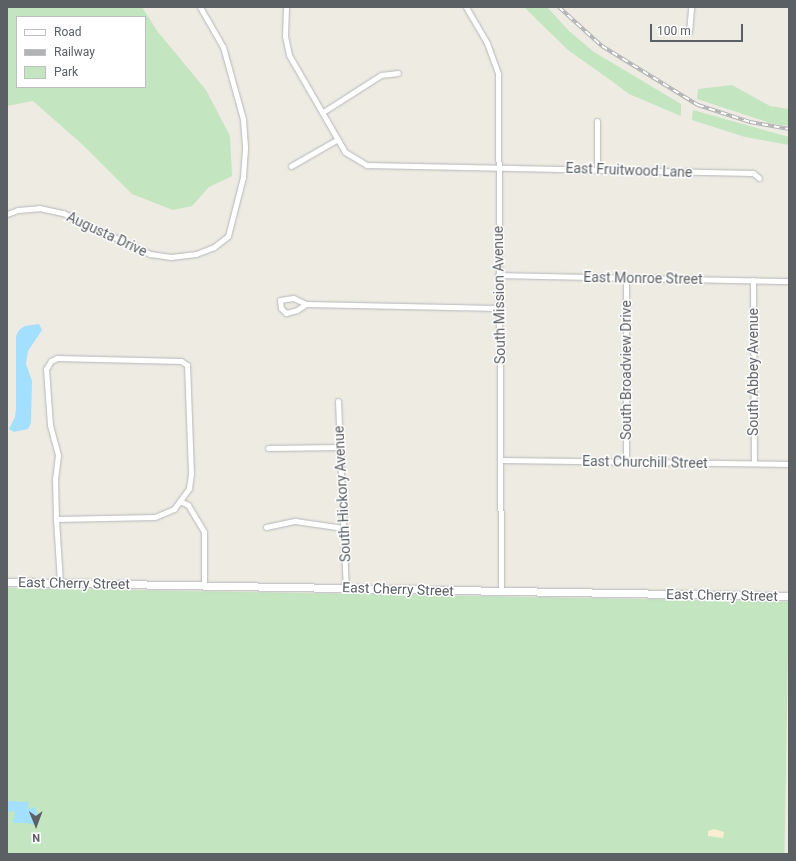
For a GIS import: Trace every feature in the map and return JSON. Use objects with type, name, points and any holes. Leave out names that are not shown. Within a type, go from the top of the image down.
[{"type":"street","name":"Augusta Drive","points":[[7,214],[18,210],[39,208],[62,213],[150,254],[171,257],[196,254],[214,247],[228,236],[243,177],[245,147],[243,119],[223,47],[200,7]]},
{"type":"street","name":"East Fruitwood Lane","points":[[286,7],[286,36],[288,55],[323,112],[345,152],[356,160],[377,167],[597,168],[753,173],[758,178]]},
{"type":"street","name":"South Mission Avenue","points":[[466,7],[487,43],[498,74],[498,308],[501,460],[501,592]]},
{"type":"street","points":[[689,32],[691,7]]},
{"type":"street","points":[[323,112],[382,75],[398,73]]},
{"type":"street","points":[[597,121],[597,168]]},
{"type":"street","points":[[291,166],[338,140]]},
{"type":"street","name":"East Monroe Street","points":[[498,275],[789,281]]},
{"type":"street","name":"South Broadview Drive","points":[[626,277],[626,462]]},
{"type":"street","name":"South Abbey Avenue","points":[[753,280],[754,463]]},
{"type":"street","points":[[306,304],[297,310],[286,313],[281,308],[280,300],[293,298],[306,304],[498,308]]},
{"type":"street","points":[[56,518],[156,517],[174,509],[189,488],[191,473],[187,365],[181,361],[58,358],[50,361],[46,369],[50,425],[58,455],[55,478],[56,518],[60,582]]},
{"type":"street","name":"South Hickory Avenue","points":[[338,401],[346,588]]},
{"type":"street","points":[[268,448],[340,447]]},
{"type":"street","name":"East Churchill Street","points":[[501,460],[789,464]]},
{"type":"street","points":[[180,501],[188,505],[204,532],[204,585]]},
{"type":"street","points":[[266,527],[295,521],[344,528]]},
{"type":"street","name":"East Cherry Street","points":[[7,582],[789,596]]},
{"type":"green space","points":[[7,7],[142,7],[158,32],[206,90],[230,136],[232,176],[209,187],[192,206],[173,210],[132,194],[84,146],[33,101],[7,106]]},
{"type":"green space","points":[[524,7],[547,7],[569,31],[594,52],[681,104],[681,116],[629,94],[568,50]]},
{"type":"green space","points":[[732,85],[770,106],[789,109],[789,126],[770,123],[697,99],[698,89]]},
{"type":"green space","points":[[693,110],[789,137],[789,145],[745,137],[692,120]]},
{"type":"green space","points":[[7,588],[789,602],[784,854],[7,854]]},
{"type":"sand","points":[[714,829],[724,832],[723,838],[708,836],[708,831]]},
{"type":"water","points":[[39,324],[42,330],[28,351],[26,364],[32,381],[31,423],[28,429],[14,432],[9,429],[15,417],[16,409],[16,336],[19,330],[25,326]]},
{"type":"water","points":[[7,801],[29,802],[27,813],[28,809],[35,807],[38,815],[35,825],[27,823],[13,823],[15,811],[7,812]]},
{"type":"railway","points":[[559,7],[602,46],[698,105],[750,122],[789,129]]}]
